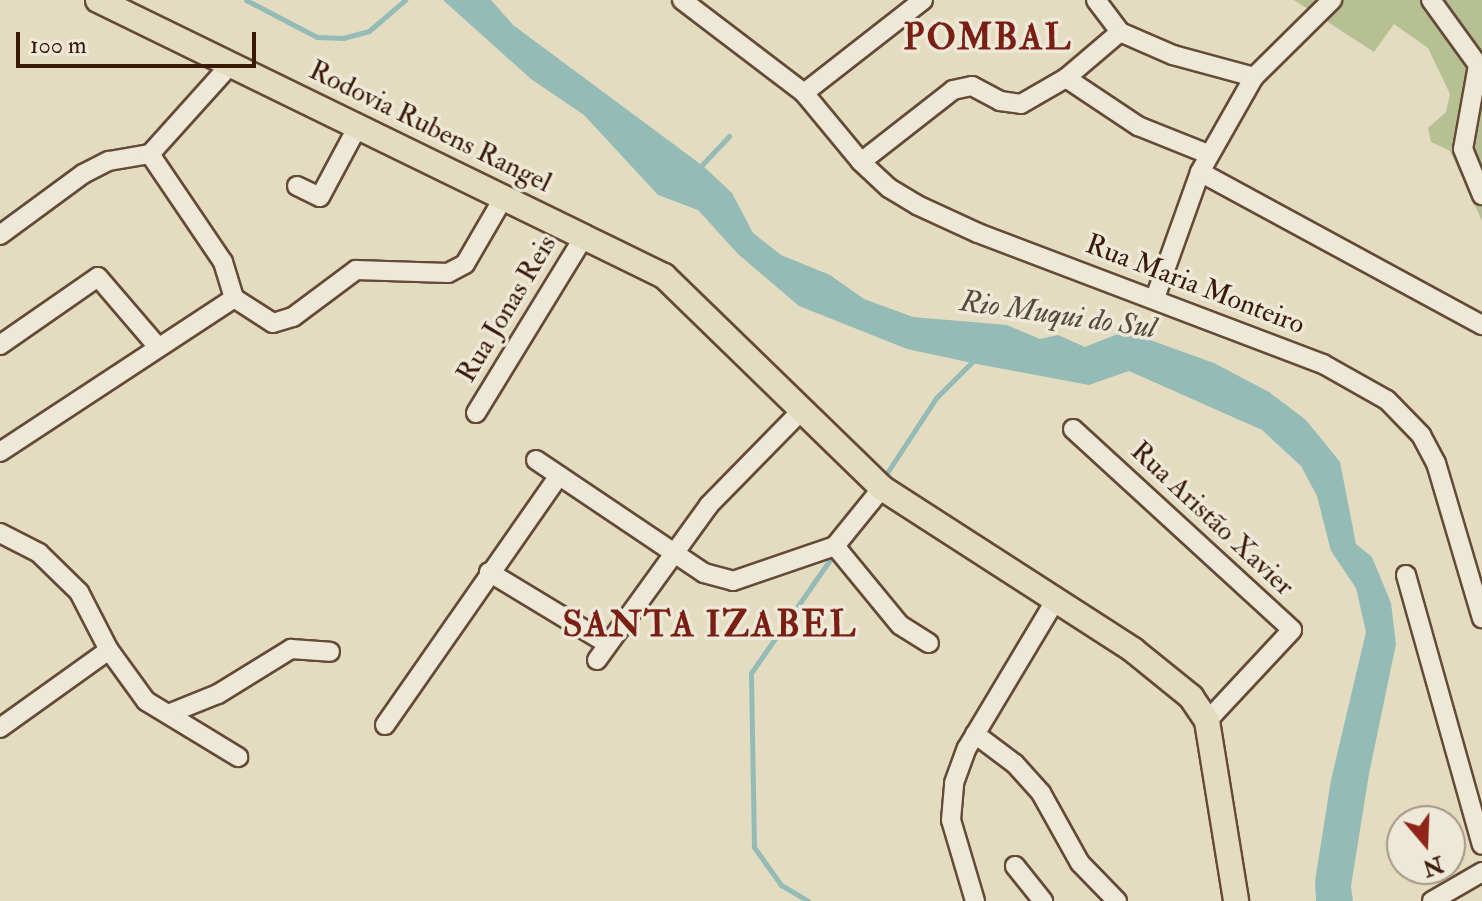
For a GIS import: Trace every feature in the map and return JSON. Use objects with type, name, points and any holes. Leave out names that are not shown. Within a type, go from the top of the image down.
[{"type":"main road","name":"Rodovia Rubens Rangel","points":[[98,0],[664,276],[698,304],[801,411],[882,488],[1056,599],[1170,678],[1207,721]]},
{"type":"main road","points":[[1207,721],[1236,901]]},
{"type":"street","name":"Rua Maria Monteiro","points":[[682,0],[798,88],[861,162],[917,205],[1323,364],[1405,415],[1436,463],[1482,618]]},
{"type":"street","points":[[798,88],[923,0]]},
{"type":"street","points":[[1096,0],[1120,32],[1173,55],[1254,77]]},
{"type":"street","points":[[1155,298],[1208,154],[1254,77],[1332,0]]},
{"type":"street","points":[[1431,0],[1478,65],[1463,149],[1482,195]]},
{"type":"street","points":[[861,162],[963,85],[1021,104],[1066,78],[1120,32]]},
{"type":"street","points":[[0,235],[83,174],[109,161],[150,154],[231,64]]},
{"type":"street","points":[[1066,78],[1138,126],[1208,154]]},
{"type":"street","points":[[297,186],[320,197],[358,126]]},
{"type":"street","points":[[150,154],[223,262],[234,298],[273,323],[293,317],[356,270],[448,273],[465,264],[504,197]]},
{"type":"street","points":[[1200,172],[1482,325]]},
{"type":"street","name":"Rua Jonas Reis","points":[[476,413],[596,241]]},
{"type":"street","points":[[0,345],[98,277],[158,347]]},
{"type":"street","points":[[0,452],[234,298]]},
{"type":"street","points":[[597,660],[673,552],[734,476],[801,411]]},
{"type":"street","name":"Rua Aristão Xavier","points":[[1073,429],[1292,630],[1207,721]]},
{"type":"street","points":[[536,460],[704,573],[733,581],[835,546],[882,488]]},
{"type":"street","points":[[385,725],[559,476]]},
{"type":"street","points":[[0,533],[60,571],[79,592],[109,650],[146,701],[238,757]]},
{"type":"street","points":[[835,546],[900,625],[929,643]]},
{"type":"street","points":[[489,572],[608,644]]},
{"type":"street","points":[[1406,575],[1482,845]]},
{"type":"street","points":[[975,901],[957,849],[951,803],[954,783],[975,734],[1056,599]]},
{"type":"street","points":[[168,714],[218,694],[291,649],[330,652]]},
{"type":"street","points":[[0,728],[109,650]]},
{"type":"street","points":[[975,734],[1015,764],[1041,793],[1080,863],[1117,901]]},
{"type":"street","points":[[1015,866],[1043,901]]},
{"type":"street","points":[[1432,901],[1482,872]]},
{"type":"green space","points":[[1294,0],[1482,0],[1482,221],[1450,151],[1431,142],[1428,128],[1446,112],[1450,94],[1428,48],[1394,24],[1374,52]]},
{"type":"water","points":[[443,0],[491,0],[513,25],[703,166],[732,193],[753,233],[781,255],[830,275],[864,299],[913,317],[1007,325],[1040,339],[1058,335],[1085,347],[1125,331],[1214,363],[1269,392],[1306,420],[1340,462],[1356,544],[1372,557],[1391,603],[1396,644],[1369,774],[1351,886],[1353,901],[1316,901],[1315,881],[1331,780],[1366,632],[1356,588],[1331,551],[1317,496],[1301,466],[1262,430],[1129,371],[1089,385],[977,364],[907,349],[799,306],[738,254],[698,210],[658,195],[584,115],[531,79]]},
{"type":"waterway","points":[[246,0],[317,37],[343,38],[369,31],[405,0]]},
{"type":"waterway","points":[[699,168],[729,136]]},
{"type":"waterway","points":[[883,479],[936,398],[973,361]]},
{"type":"waterway","points":[[808,901],[781,885],[754,847],[751,673],[836,551]]},
{"type":"district","name":"POMBAL","points":[[988,38]]},
{"type":"district","name":"SANTA IZABEL","points":[[710,625]]},
{"type":"water label","name":"Rio Muqui do Sul","points":[[1058,315]]}]
